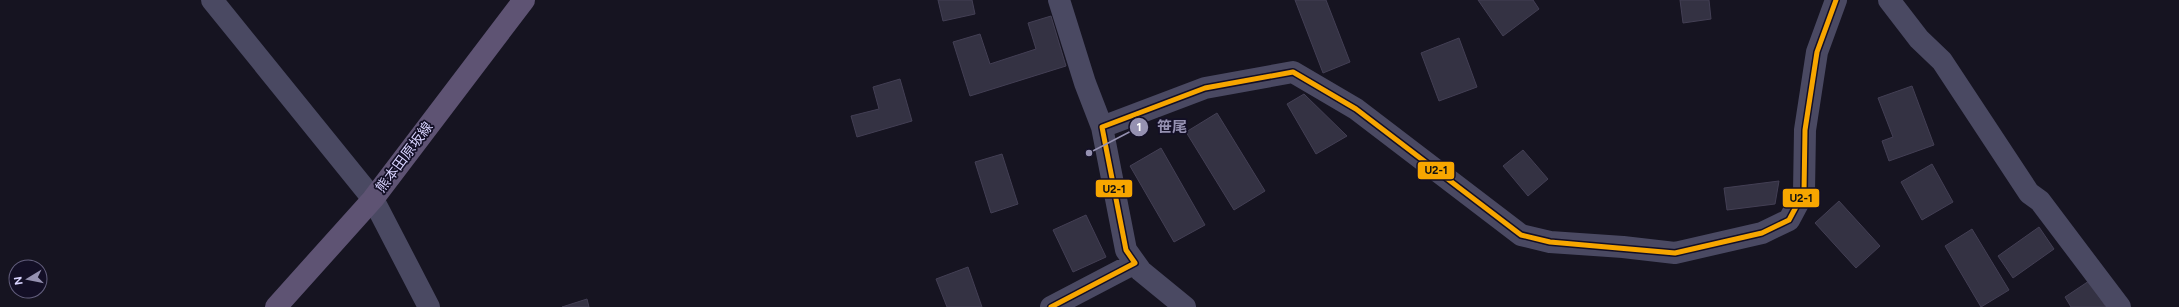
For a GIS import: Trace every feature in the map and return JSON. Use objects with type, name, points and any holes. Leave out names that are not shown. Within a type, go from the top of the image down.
[{"type":"main road","name":"熊本田原坂線","points":[[276,307],[373,199],[524,0]]},
{"type":"street","points":[[212,0],[373,199],[429,307]]},
{"type":"street","points":[[1059,0],[1085,83],[1102,127],[1126,250],[1141,271],[1185,307]]},
{"type":"street","points":[[1102,127],[1205,88],[1293,72],[1356,109],[1521,235],[1550,242],[1623,247],[1675,253],[1762,233],[1789,220],[1804,192],[1805,130],[1817,52],[1836,0]]},
{"type":"street","points":[[1889,0],[1919,39],[1942,61],[2029,193],[2040,201],[2120,307]]},
{"type":"street","points":[[1051,307],[1135,263]]},
{"type":"building","points":[[938,0],[972,0],[975,14],[943,21]]},
{"type":"building","points":[[1295,0],[1326,0],[1350,62],[1323,73]]},
{"type":"building","points":[[1478,0],[1533,0],[1539,9],[1503,36]]},
{"type":"building","points":[[1680,0],[1709,0],[1711,19],[1683,23]]},
{"type":"building","points":[[1051,16],[1066,66],[970,96],[953,42],[980,34],[990,64],[1036,49],[1028,23]]},
{"type":"building","points":[[1459,38],[1477,87],[1439,101],[1421,53]]},
{"type":"building","points":[[900,79],[912,121],[857,137],[851,116],[879,109],[873,87]]},
{"type":"building","points":[[1912,86],[1934,145],[1889,161],[1882,141],[1893,137],[1878,98]]},
{"type":"building","points":[[1304,94],[1347,136],[1316,154],[1287,104]]},
{"type":"building","points":[[1217,113],[1265,191],[1234,210],[1186,132]]},
{"type":"building","points":[[1161,148],[1205,225],[1174,242],[1130,166]]},
{"type":"building","points":[[1523,150],[1548,179],[1528,196],[1503,166]]},
{"type":"building","points":[[1002,154],[1018,204],[991,213],[975,162]]},
{"type":"building","points":[[1932,164],[1953,202],[1922,220],[1901,182]]},
{"type":"building","points":[[1779,181],[1775,204],[1727,210],[1724,188]]},
{"type":"building","points":[[1839,201],[1880,246],[1856,268],[1815,223]]},
{"type":"building","points":[[1086,215],[1106,257],[1073,272],[1053,230]]},
{"type":"building","points":[[2039,227],[2054,249],[2013,278],[1998,256]]},
{"type":"building","points":[[1972,229],[2009,290],[1981,307],[1945,246]]},
{"type":"building","points":[[968,267],[982,307],[947,307],[936,279]]},
{"type":"building","points":[[2089,281],[2106,307],[2071,307],[2065,297]]},
{"type":"building","points":[[587,299],[589,307],[562,307]]},
{"type":"transit line","name":"U2-1","points":[[1051,307],[1135,263],[1126,250],[1102,127],[1205,88],[1293,72],[1356,109],[1521,235],[1550,242],[1675,253],[1762,233],[1789,220],[1804,192],[1805,130],[1817,52],[1836,0]]},
{"type":"place","name":"笹尾","points":[[1089,153]]}]
